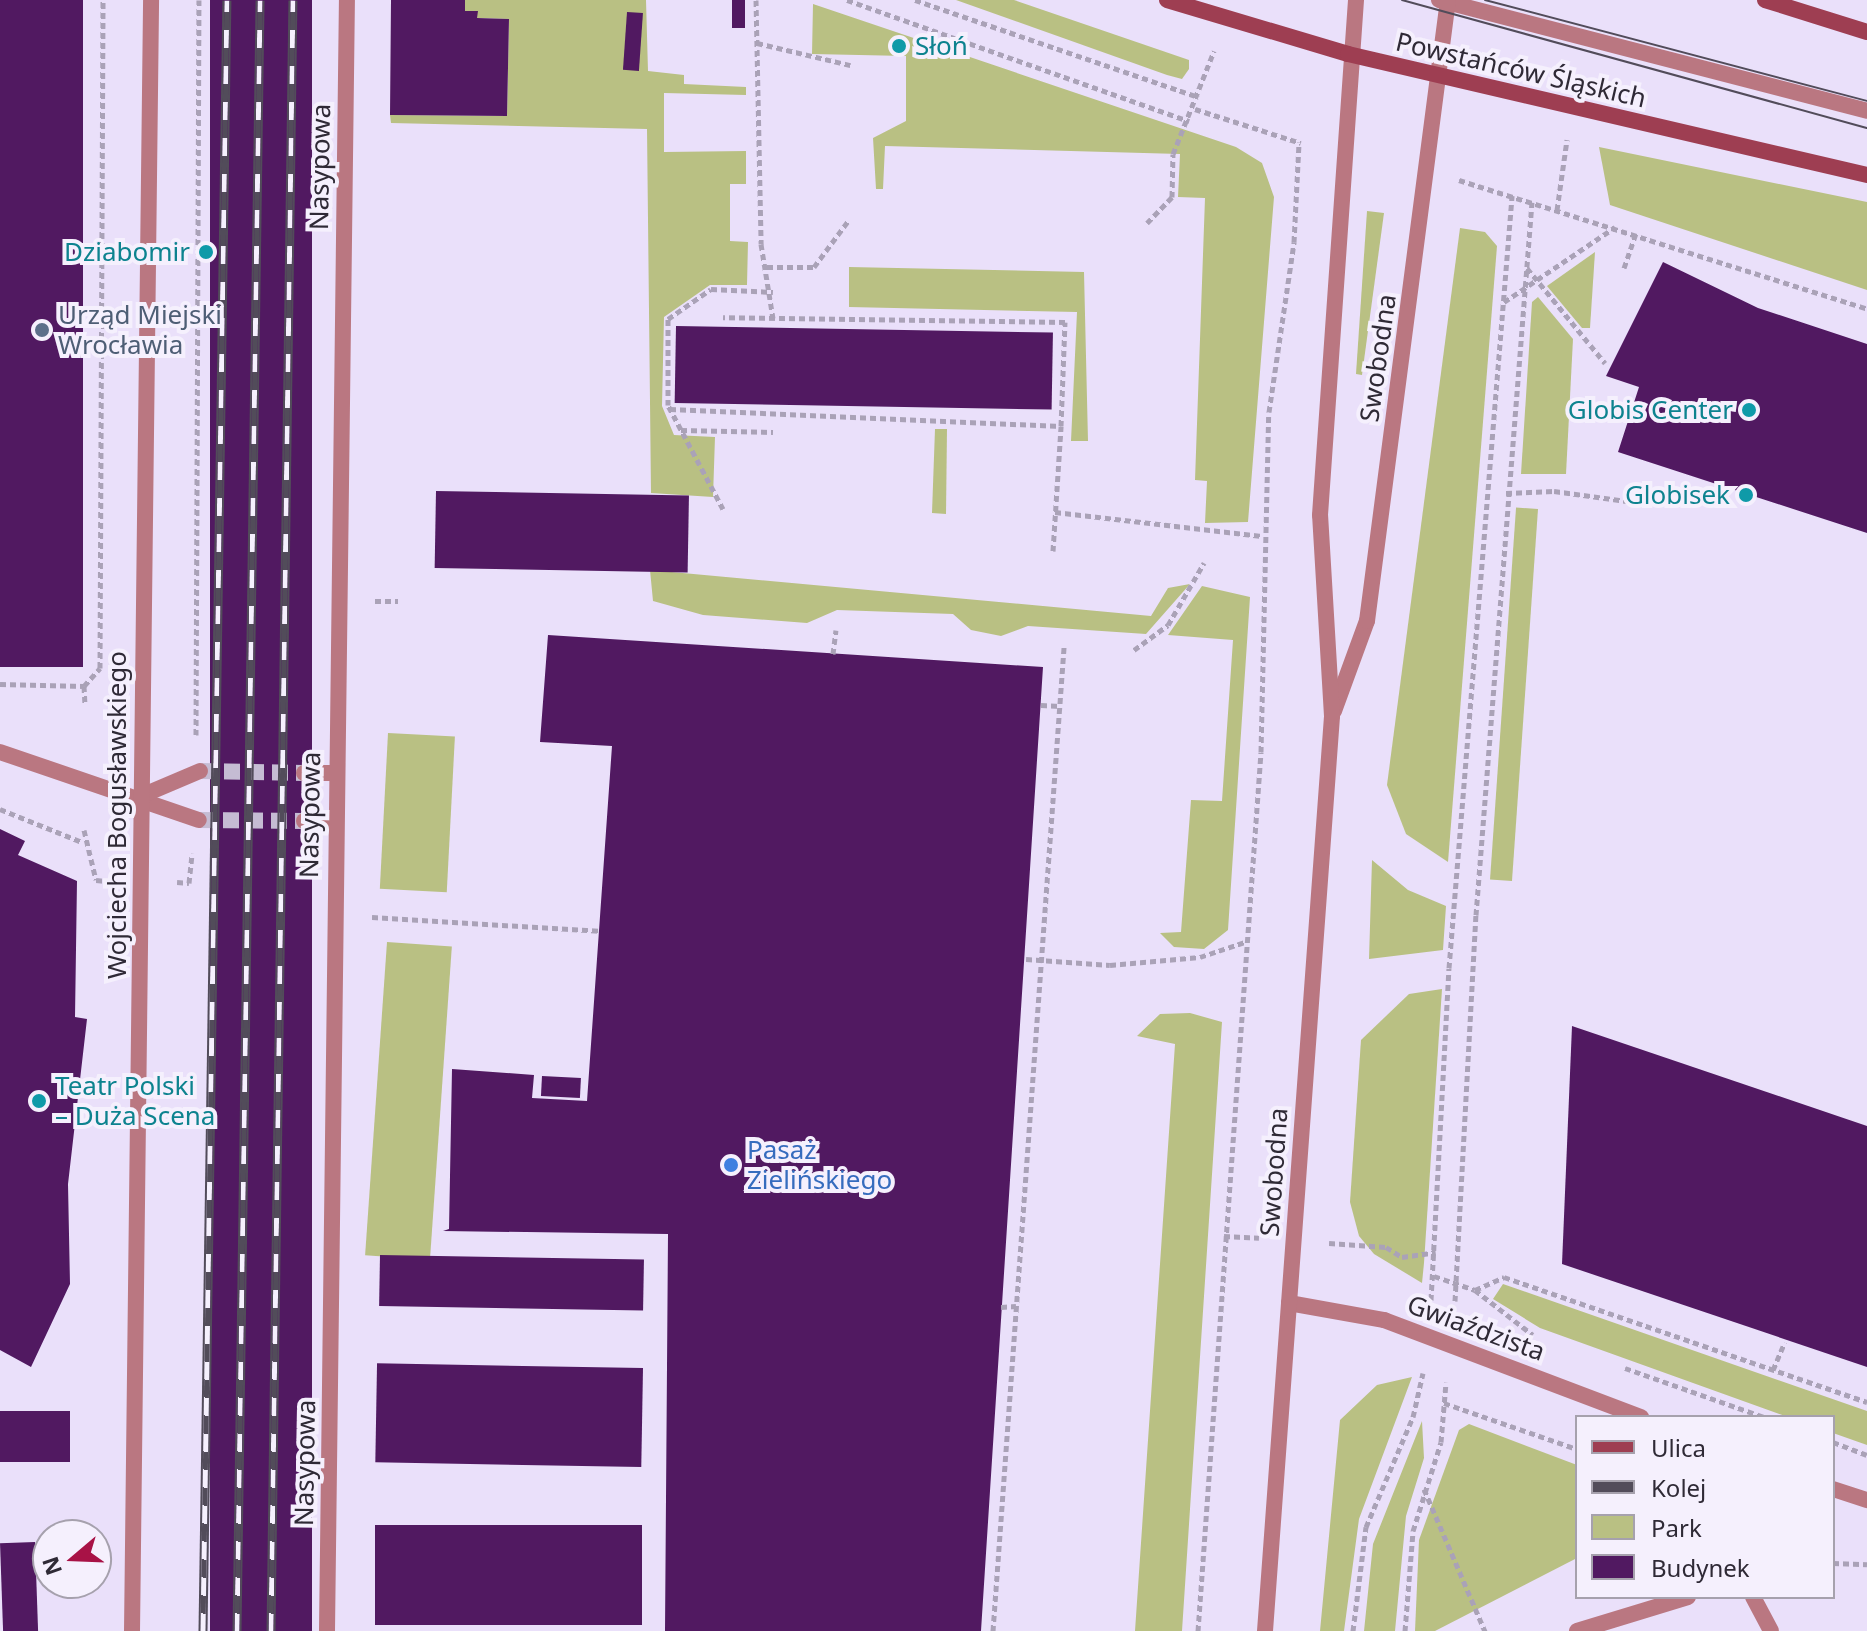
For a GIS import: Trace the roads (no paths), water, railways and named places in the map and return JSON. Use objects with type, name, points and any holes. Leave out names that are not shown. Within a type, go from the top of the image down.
[{"type":"main road","name":"Powstańców Śląskich","points":[[1167,0],[1348,54],[1867,175]]},
{"type":"main road","points":[[1765,0],[1867,32]]},
{"type":"street","name":"Wojciecha Bogusławskiego","points":[[132,1631],[151,0]]},
{"type":"street","name":"Nasypowa","points":[[327,1631],[333,914],[347,0]]},
{"type":"street","name":"Swobodna","points":[[1265,1631],[1332,716],[1320,515],[1348,54],[1356,0]]},
{"type":"street","points":[[1445,1],[1867,111]]},
{"type":"street","name":"Swobodna","points":[[1332,716],[1367,621],[1439,76],[1445,1]]},
{"type":"street","points":[[0,752],[141,796],[198,819]]},
{"type":"street","points":[[141,796],[198,772]]},
{"type":"street","points":[[304,773],[335,773]]},
{"type":"street","points":[[304,821],[335,821]]},
{"type":"street","name":"Gwiaździsta","points":[[1289,1303],[1370,1315],[1636,1415]]},
{"type":"street","points":[[1835,1490],[1867,1500]]},
{"type":"street","points":[[1577,1631],[1681,1599]]},
{"type":"street","points":[[1754,1599],[1771,1631]]},
{"type":"tunnel","points":[[200,771],[304,773]]},
{"type":"tunnel","points":[[199,820],[304,821]]},
{"type":"tram line","points":[[1402,0],[1867,128]]},
{"type":"tram line","points":[[1485,0],[1867,101]]},
{"type":"railway","points":[[203,1631],[227,0]]},
{"type":"railway","points":[[237,1631],[260,0]]},
{"type":"railway","points":[[271,1631],[293,0]]},
{"type":"place","name":"Słoń","points":[[899,46]]},
{"type":"place","name":"Dziabomir","points":[[206,252]]},
{"type":"place","name":"Urząd Miejski Wrocławia","points":[[42,330]]},
{"type":"place","name":"Globis Center","points":[[1749,410]]},
{"type":"place","name":"Globisek","points":[[1746,495]]},
{"type":"place","name":"Teatr Polski – Duża Scena","points":[[39,1101]]},
{"type":"place","name":"Pasaż Zielińskiego","points":[[731,1165]]}]
